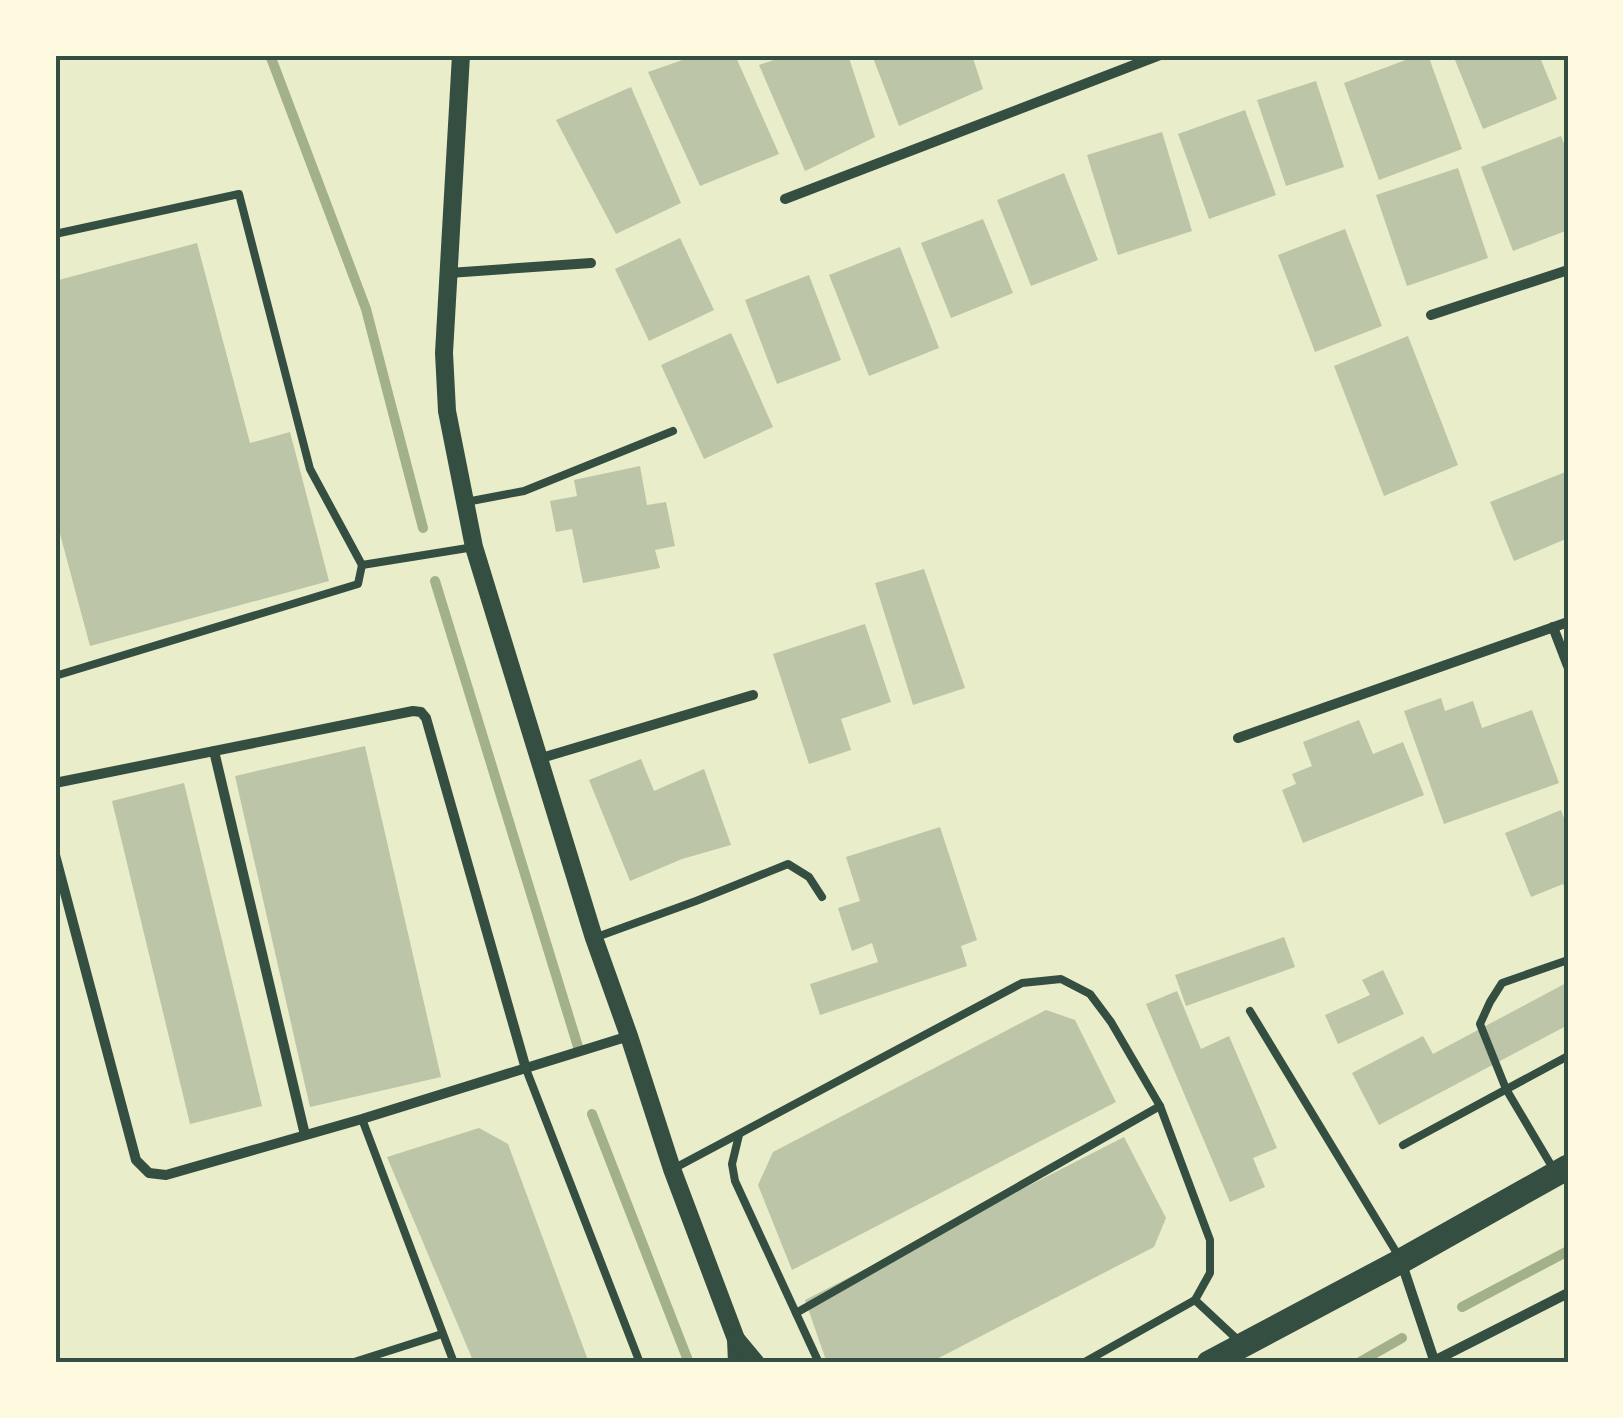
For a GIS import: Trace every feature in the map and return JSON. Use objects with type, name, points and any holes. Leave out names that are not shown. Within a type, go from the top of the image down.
[{"type":"main road","points":[[1209,1363],[1562,1170]]},
{"type":"street","points":[[461,55],[444,353],[448,411],[474,547],[594,938],[672,1169],[736,1339],[737,1363]]},
{"type":"street","points":[[785,199],[1160,55]]},
{"type":"street","points":[[449,273],[591,264]]},
{"type":"street","points":[[1431,315],[1568,270]]},
{"type":"street","points":[[1238,738],[1568,622]]},
{"type":"street","points":[[1553,627],[1568,666]]},
{"type":"street","points":[[538,759],[753,695]]},
{"type":"street","points":[[55,784],[422,712],[526,1069]]},
{"type":"street","points":[[214,751],[306,1134]]},
{"type":"street","points":[[55,855],[136,1160],[149,1173],[166,1175],[630,1036]]},
{"type":"street","points":[[1401,1261],[1433,1362],[1568,1292]]},
{"type":"street","points":[[736,1339],[756,1363]]},
{"type":"lane","points":[[55,234],[239,194],[310,469],[362,565],[358,584],[55,676]]},
{"type":"lane","points":[[466,502],[524,491],[673,431]]},
{"type":"lane","points":[[362,565],[474,547]]},
{"type":"lane","points":[[594,938],[788,864],[809,878],[822,897]]},
{"type":"lane","points":[[1562,1170],[1506,1089],[1480,1024],[1502,984],[1568,960]]},
{"type":"lane","points":[[672,1169],[1022,983],[1061,978],[1090,994],[1160,1106],[1210,1240],[1210,1273],[1194,1300],[1083,1363]]},
{"type":"lane","points":[[1250,1011],[1401,1261]]},
{"type":"lane","points":[[1403,1145],[1568,1056]]},
{"type":"lane","points":[[526,1069],[640,1363]]},
{"type":"lane","points":[[796,1313],[1160,1106]]},
{"type":"lane","points":[[362,1119],[454,1363]]},
{"type":"lane","points":[[739,1136],[732,1164],[735,1181],[819,1363]]},
{"type":"lane","points":[[1194,1300],[1243,1345]]},
{"type":"lane","points":[[351,1363],[442,1334]]},
{"type":"building","points":[[697,55],[735,55],[779,154],[700,186],[648,72]]},
{"type":"building","points":[[788,55],[848,55],[875,137],[805,171],[759,65]]},
{"type":"building","points":[[872,55],[972,55],[983,89],[899,126]]},
{"type":"building","points":[[1428,55],[1462,149],[1379,180],[1344,83]]},
{"type":"building","points":[[1453,55],[1539,55],[1557,99],[1483,129]]},
{"type":"building","points":[[1316,81],[1344,167],[1286,186],[1257,100]]},
{"type":"building","points":[[631,87],[681,203],[616,234],[556,120]]},
{"type":"building","points":[[1245,110],[1276,195],[1209,219],[1178,134]]},
{"type":"building","points":[[1162,132],[1192,231],[1118,255],[1087,155]]},
{"type":"building","points":[[1561,136],[1568,154],[1568,230],[1513,251],[1481,167]]},
{"type":"building","points":[[1458,168],[1488,258],[1407,286],[1376,195]]},
{"type":"building","points":[[1064,173],[1098,260],[1031,286],[997,200]]},
{"type":"building","points":[[983,219],[1013,293],[951,318],[921,243]]},
{"type":"building","points":[[1345,229],[1382,326],[1315,352],[1278,255]]},
{"type":"building","points":[[680,238],[714,310],[649,341],[615,269]]},
{"type":"building","points":[[197,243],[250,443],[290,432],[329,581],[90,646],[55,515],[55,281]]},
{"type":"building","points":[[900,247],[939,348],[869,376],[829,275]]},
{"type":"building","points":[[809,275],[841,360],[777,384],[745,300]]},
{"type":"building","points":[[731,333],[773,427],[704,459],[661,365]]},
{"type":"building","points":[[1408,336],[1458,465],[1384,496],[1334,366]]},
{"type":"building","points":[[640,466],[647,505],[666,502],[675,546],[655,550],[660,568],[583,583],[572,529],[556,532],[550,501],[577,496],[574,480]]},
{"type":"building","points":[[1568,471],[1568,538],[1514,561],[1490,502]]},
{"type":"building","points":[[924,569],[965,688],[913,705],[875,583]]},
{"type":"building","points":[[865,624],[891,702],[841,719],[851,750],[809,764],[773,654]]},
{"type":"building","points":[[1441,698],[1445,711],[1473,701],[1482,728],[1532,710],[1559,783],[1444,824],[1404,711]]},
{"type":"building","points":[[1359,720],[1373,754],[1403,742],[1424,795],[1303,843],[1282,790],[1296,784],[1292,774],[1312,766],[1303,742]]},
{"type":"building","points":[[365,746],[441,1077],[310,1107],[235,776]]},
{"type":"building","points":[[641,759],[654,791],[704,769],[731,845],[682,859],[630,881],[589,780]]},
{"type":"building","points":[[184,783],[262,1106],[190,1124],[112,801]]},
{"type":"building","points":[[1561,810],[1568,829],[1568,896],[1563,884],[1531,897],[1505,833]]},
{"type":"building","points":[[940,827],[977,940],[961,946],[967,966],[820,1015],[810,984],[878,962],[872,943],[852,951],[838,908],[860,901],[846,857]]},
{"type":"building","points":[[1284,937],[1295,967],[1186,1006],[1175,975]]},
{"type":"building","points":[[1383,970],[1404,1014],[1338,1044],[1325,1015],[1370,995],[1362,980]]},
{"type":"building","points":[[1568,982],[1568,1025],[1379,1125],[1352,1073],[1423,1036],[1433,1054]]},
{"type":"building","points":[[1177,991],[1201,1049],[1229,1036],[1277,1148],[1253,1158],[1265,1187],[1230,1202],[1146,1004]]},
{"type":"building","points":[[1046,1010],[1075,1020],[1116,1102],[792,1270],[758,1185],[773,1152]]},
{"type":"building","points":[[479,1128],[508,1144],[589,1363],[474,1363],[387,1157]]},
{"type":"building","points":[[1124,1137],[1166,1218],[1154,1247],[929,1363],[827,1363],[805,1300]]},
{"type":"waterway","points":[[270,55],[366,309],[423,528]]},
{"type":"waterway","points":[[435,581],[579,1050]]},
{"type":"waterway","points":[[592,1114],[689,1363]]},
{"type":"waterway","points":[[1462,1307],[1568,1251]]},
{"type":"waterway","points":[[1358,1363],[1402,1338]]}]
